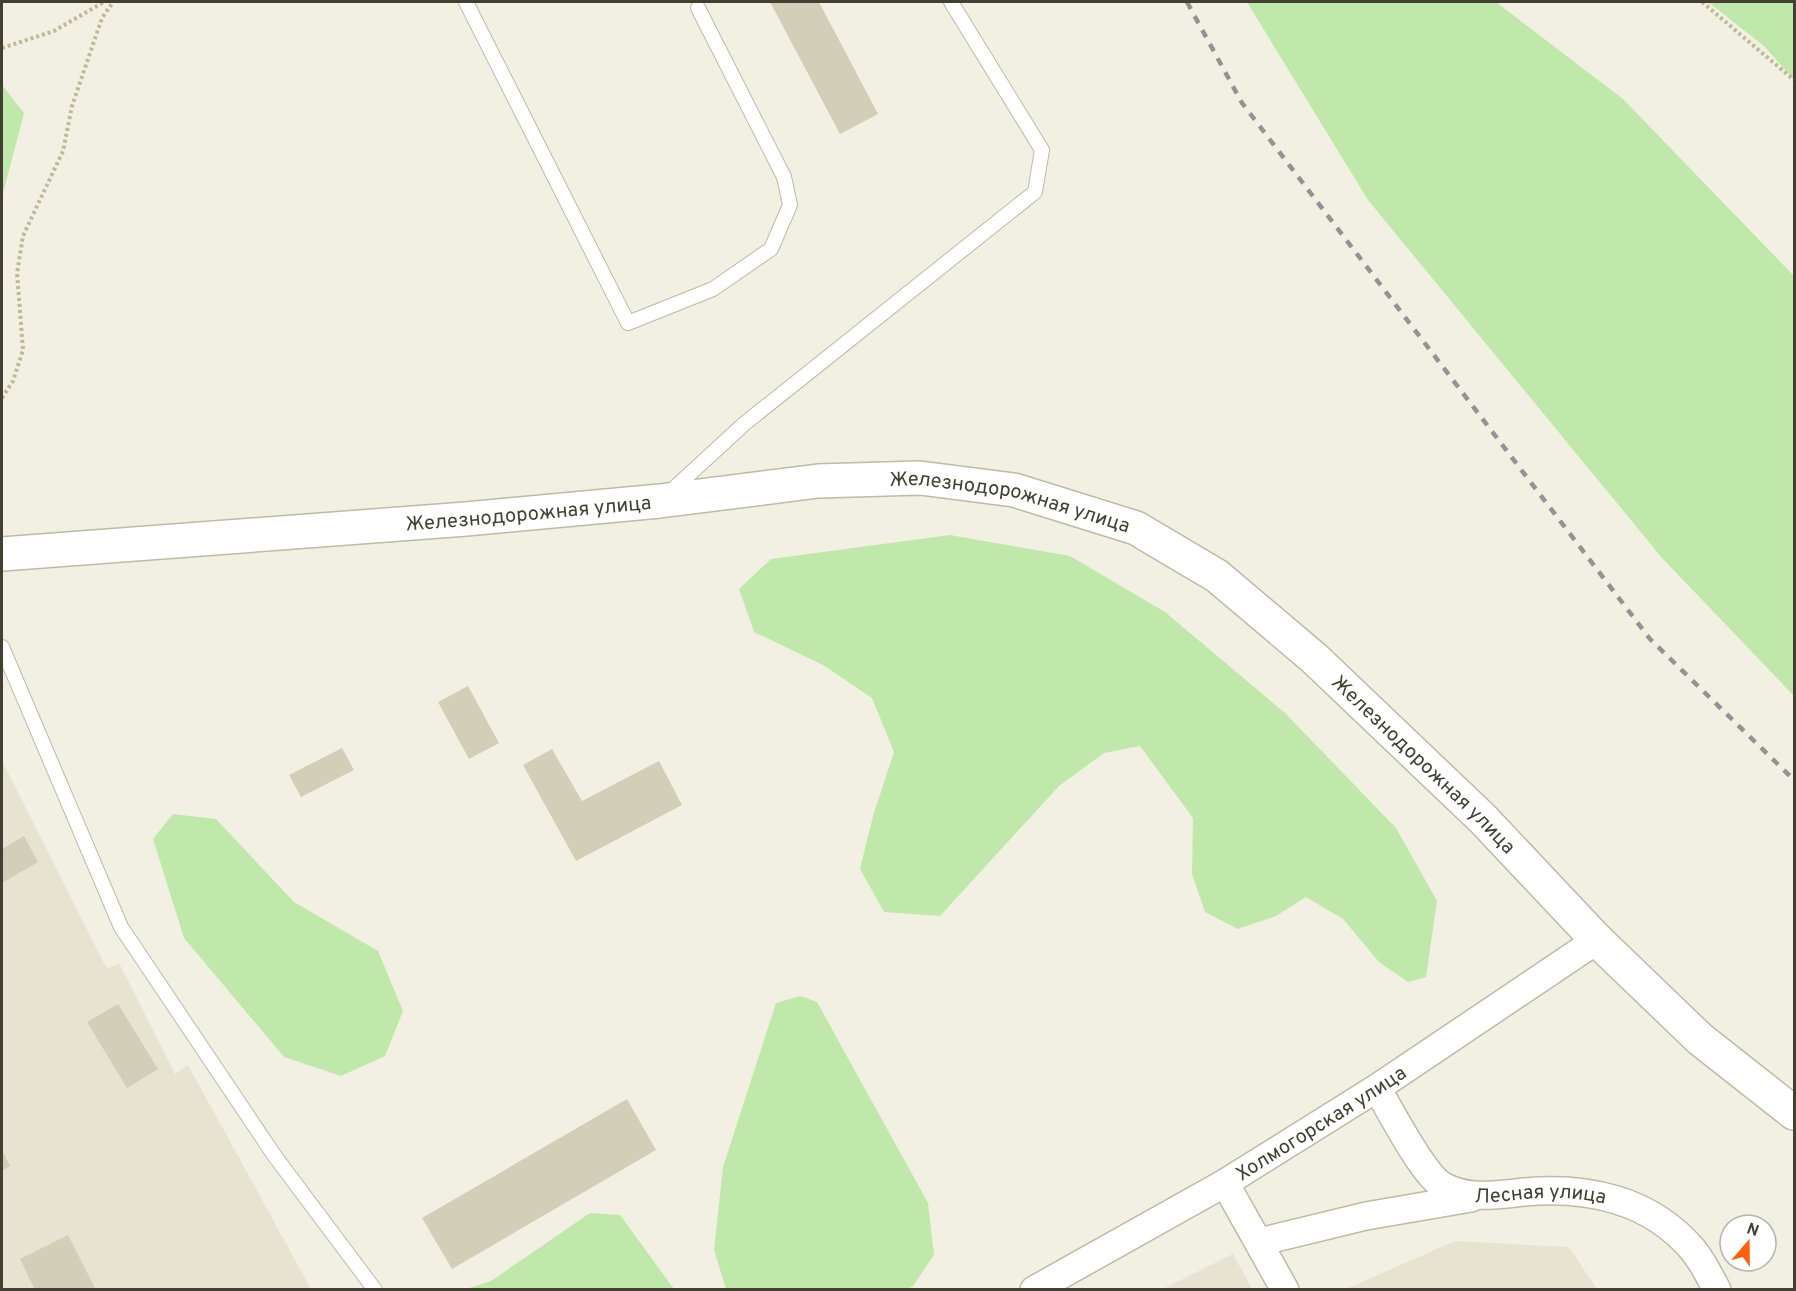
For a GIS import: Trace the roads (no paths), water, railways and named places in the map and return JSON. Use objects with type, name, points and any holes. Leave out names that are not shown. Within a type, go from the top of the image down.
[{"type":"street","name":"Железнодорожная улица","points":[[2,554],[466,519],[660,501],[818,481],[920,478],[1014,490],[1136,528],[1217,576],[1314,658],[1483,819],[1597,940],[1700,1039],[1794,1113]]},
{"type":"street","name":"Холмогорская улица","points":[[1034,1290],[1225,1183],[1377,1088],[1597,940]]},
{"type":"street","name":"Лесная улица","points":[[1377,1088],[1415,1154],[1442,1186],[1479,1197],[1552,1190],[1601,1195],[1638,1207],[1667,1223],[1695,1252],[1717,1290]]},
{"type":"street","points":[[1225,1183],[1285,1290]]},
{"type":"street","points":[[1259,1242],[1366,1216],[1479,1197]]},
{"type":"lane","points":[[466,2],[628,323],[713,289],[771,249],[790,205],[784,177],[698,8]]},
{"type":"lane","points":[[660,501],[744,424],[1035,192],[1041,150],[951,2]]},
{"type":"lane","points":[[2,647],[121,927],[274,1155],[375,1290]]},
{"type":"railway","points":[[1187,2],[1242,103],[1650,639],[1794,780]]}]
